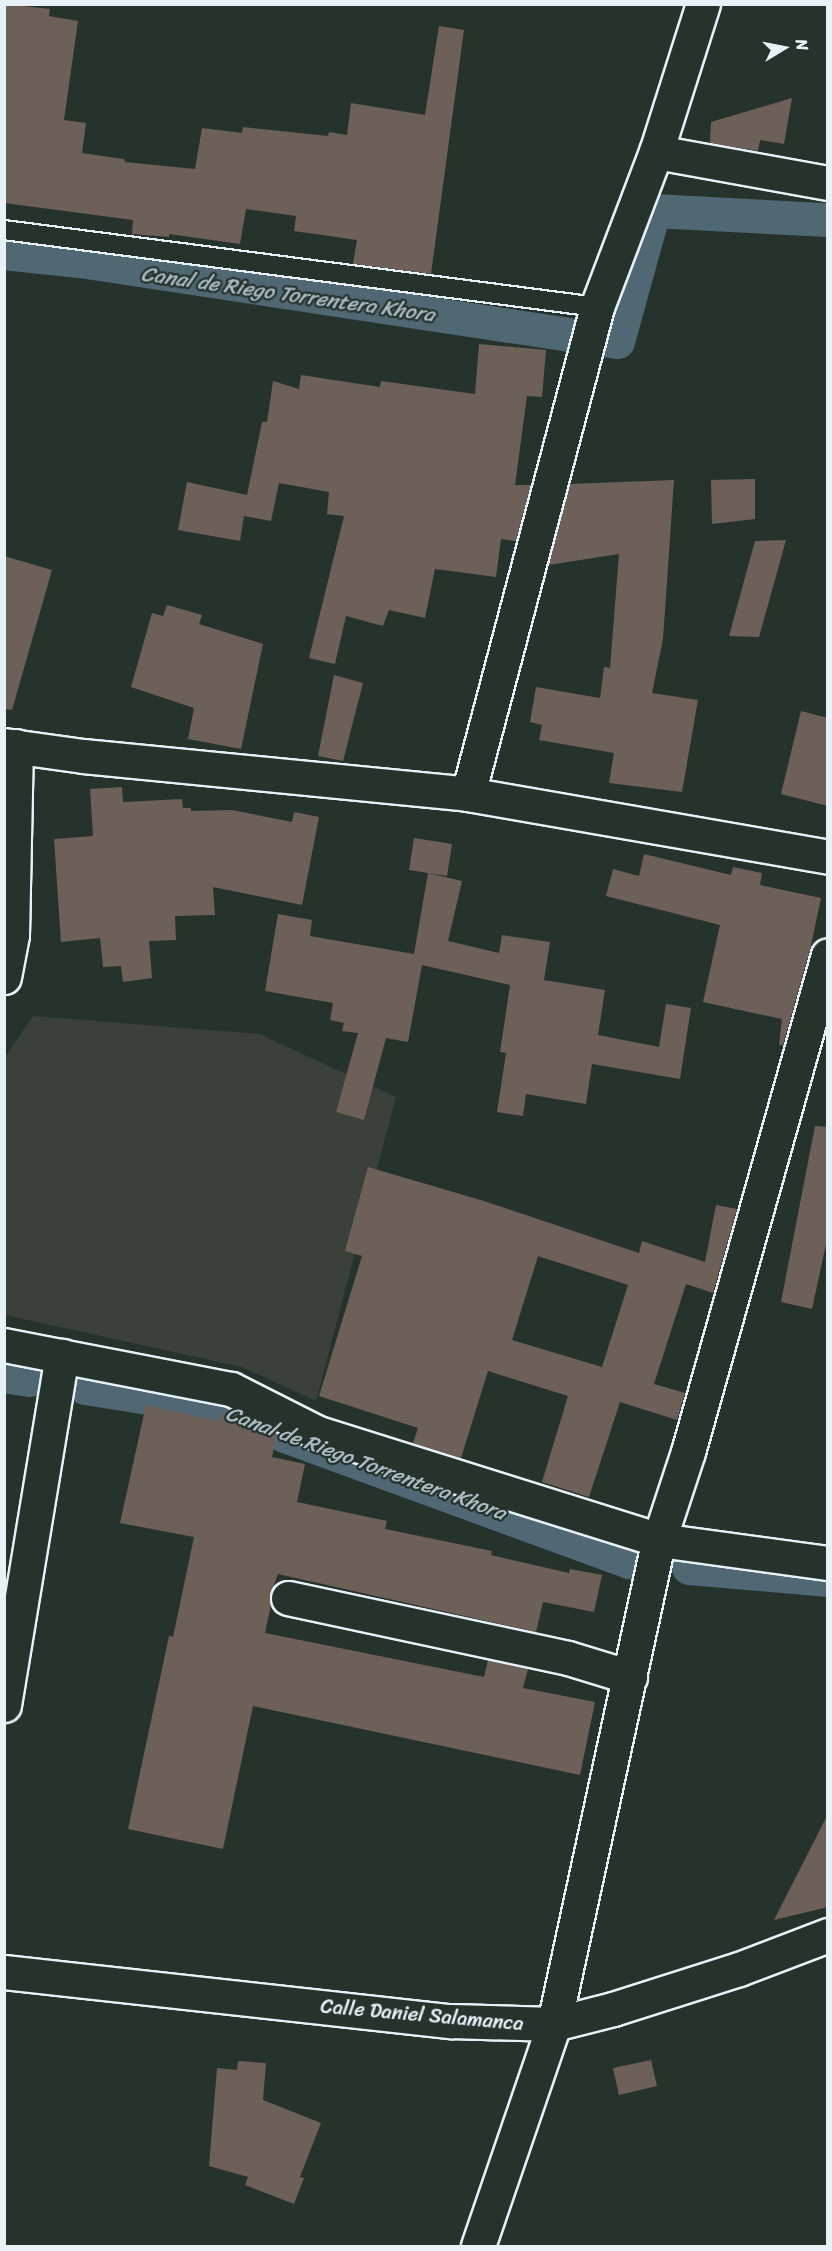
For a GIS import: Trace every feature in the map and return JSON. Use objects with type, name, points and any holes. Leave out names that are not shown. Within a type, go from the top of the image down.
[{"type":"street","points":[[468,794],[597,307],[656,152],[703,4]]},
{"type":"street","points":[[656,152],[828,183]]},
{"type":"street","points":[[4,976],[12,935],[10,746],[83,756],[468,794],[828,857]]},
{"type":"street","points":[[478,2247],[554,2024],[659,1539],[688,1452],[828,955]]},
{"type":"street","points":[[4,1345],[231,1389],[318,1433],[659,1539],[828,1563]]},
{"type":"street","points":[[4,1705],[62,1356]]},
{"type":"street","points":[[288,1598],[568,1658],[630,1677]]},
{"type":"street","name":"Calle Daniel Salamanca","points":[[4,1972],[451,2021],[554,2024],[613,2009],[728,1973],[828,1935]]},
{"type":"lane","points":[[4,230],[597,307]]},
{"type":"shaded area","points":[[33,1016],[259,1034],[396,1097],[316,1401],[242,1367],[5,1315],[5,1057]]},
{"type":"building","points":[[4,4],[50,9],[49,16],[78,21],[64,120],[86,123],[82,153],[124,159],[125,162],[195,169],[202,128],[242,133],[243,127],[328,136],[329,132],[347,135],[351,103],[425,115],[439,26],[464,30],[431,274],[353,264],[357,240],[294,231],[296,216],[246,209],[240,244],[169,234],[169,237],[132,234],[133,220],[4,203]]},
{"type":"building","points":[[792,98],[784,144],[760,140],[758,151],[710,143],[711,122]]},
{"type":"building","points":[[479,344],[546,350],[542,397],[527,396],[515,485],[531,485],[516,541],[501,539],[496,577],[435,569],[425,618],[389,610],[383,626],[346,616],[335,664],[309,658],[344,516],[327,514],[329,492],[279,483],[271,521],[244,516],[240,541],[178,530],[187,482],[247,495],[262,422],[267,422],[273,381],[299,389],[301,375],[380,387],[381,381],[475,394]]},
{"type":"building","points":[[755,479],[755,519],[712,524],[711,480]]},
{"type":"building","points":[[674,480],[663,639],[652,693],[698,700],[682,792],[609,783],[614,753],[539,740],[542,725],[530,722],[536,687],[600,698],[604,667],[610,668],[619,554],[548,565],[569,484]]},
{"type":"building","points":[[786,540],[759,637],[729,636],[755,541]]},
{"type":"building","points":[[4,556],[52,570],[12,710],[4,709]]},
{"type":"building","points":[[167,605],[202,615],[199,624],[263,644],[241,749],[188,739],[194,708],[131,687],[152,613],[163,616]]},
{"type":"building","points":[[334,675],[363,683],[343,761],[318,756]]},
{"type":"building","points":[[801,711],[828,718],[828,806],[781,794]]},
{"type":"building","points":[[122,787],[123,802],[182,799],[183,808],[191,808],[191,811],[232,810],[292,822],[294,812],[319,817],[302,905],[213,887],[215,915],[175,916],[176,940],[149,941],[152,978],[123,982],[121,966],[103,967],[100,938],[61,942],[54,839],[93,836],[90,789]]},
{"type":"building","points":[[414,838],[452,844],[447,876],[409,870]]},
{"type":"building","points":[[644,854],[731,875],[733,867],[762,873],[760,885],[821,898],[810,950],[783,1045],[779,1045],[782,1019],[703,1002],[720,925],[606,896],[613,869],[639,876]]},
{"type":"building","points":[[428,873],[462,881],[448,941],[499,953],[502,935],[550,942],[544,980],[605,990],[598,1035],[659,1047],[666,1004],[691,1008],[680,1079],[592,1064],[586,1104],[526,1094],[523,1116],[497,1112],[506,1053],[500,1052],[510,985],[422,965],[408,1042],[386,1038],[364,1120],[336,1112],[358,1033],[342,1031],[344,1023],[330,1020],[333,1003],[265,991],[278,914],[312,920],[310,936],[414,954]]},
{"type":"building","points":[[815,1126],[828,1127],[828,1235],[812,1309],[781,1302]]},
{"type":"building","points":[[368,1167],[484,1201],[639,1253],[642,1241],[705,1262],[716,1205],[737,1209],[713,1293],[686,1284],[654,1384],[685,1393],[677,1420],[620,1402],[589,1497],[542,1482],[568,1396],[488,1371],[461,1458],[413,1443],[418,1428],[319,1396],[362,1256],[345,1251]],"holes":[[[538,1256],[628,1285],[602,1367],[512,1340]]]},
{"type":"building","points":[[146,1405],[219,1421],[220,1413],[249,1419],[248,1426],[277,1433],[272,1457],[305,1464],[297,1502],[387,1521],[385,1529],[492,1551],[491,1555],[569,1573],[570,1569],[602,1575],[594,1612],[543,1602],[536,1632],[278,1574],[270,1595],[271,1605],[265,1633],[484,1677],[488,1660],[528,1669],[523,1688],[595,1702],[580,1775],[253,1706],[223,1849],[128,1829],[169,1636],[173,1637],[194,1537],[120,1523]]},
{"type":"building","points":[[828,1814],[828,1907],[774,1920]]},
{"type":"building","points":[[651,2060],[657,2086],[619,2095],[613,2068]]},
{"type":"building","points":[[238,2061],[266,2063],[263,2100],[321,2123],[300,2177],[304,2178],[294,2204],[245,2185],[248,2177],[209,2166],[217,2068],[237,2070]]},
{"type":"waterway","name":"Canal de Riego Torrentera Khora","points":[[599,339],[618,342],[654,211],[828,220]]},
{"type":"waterway","name":"Canal de Riego Torrentera Khora","points":[[4,253],[87,262],[572,335]]},
{"type":"waterway","name":"Canal de Riego Torrentera Khora","points":[[4,1376],[30,1380]]},
{"type":"waterway","name":"Canal de Riego Torrentera Khora","points":[[85,1388],[226,1410],[285,1436],[629,1562],[640,1563]]},
{"type":"waterway","name":"Canal de Riego Torrentera Khora","points":[[689,1568],[828,1580]]}]
